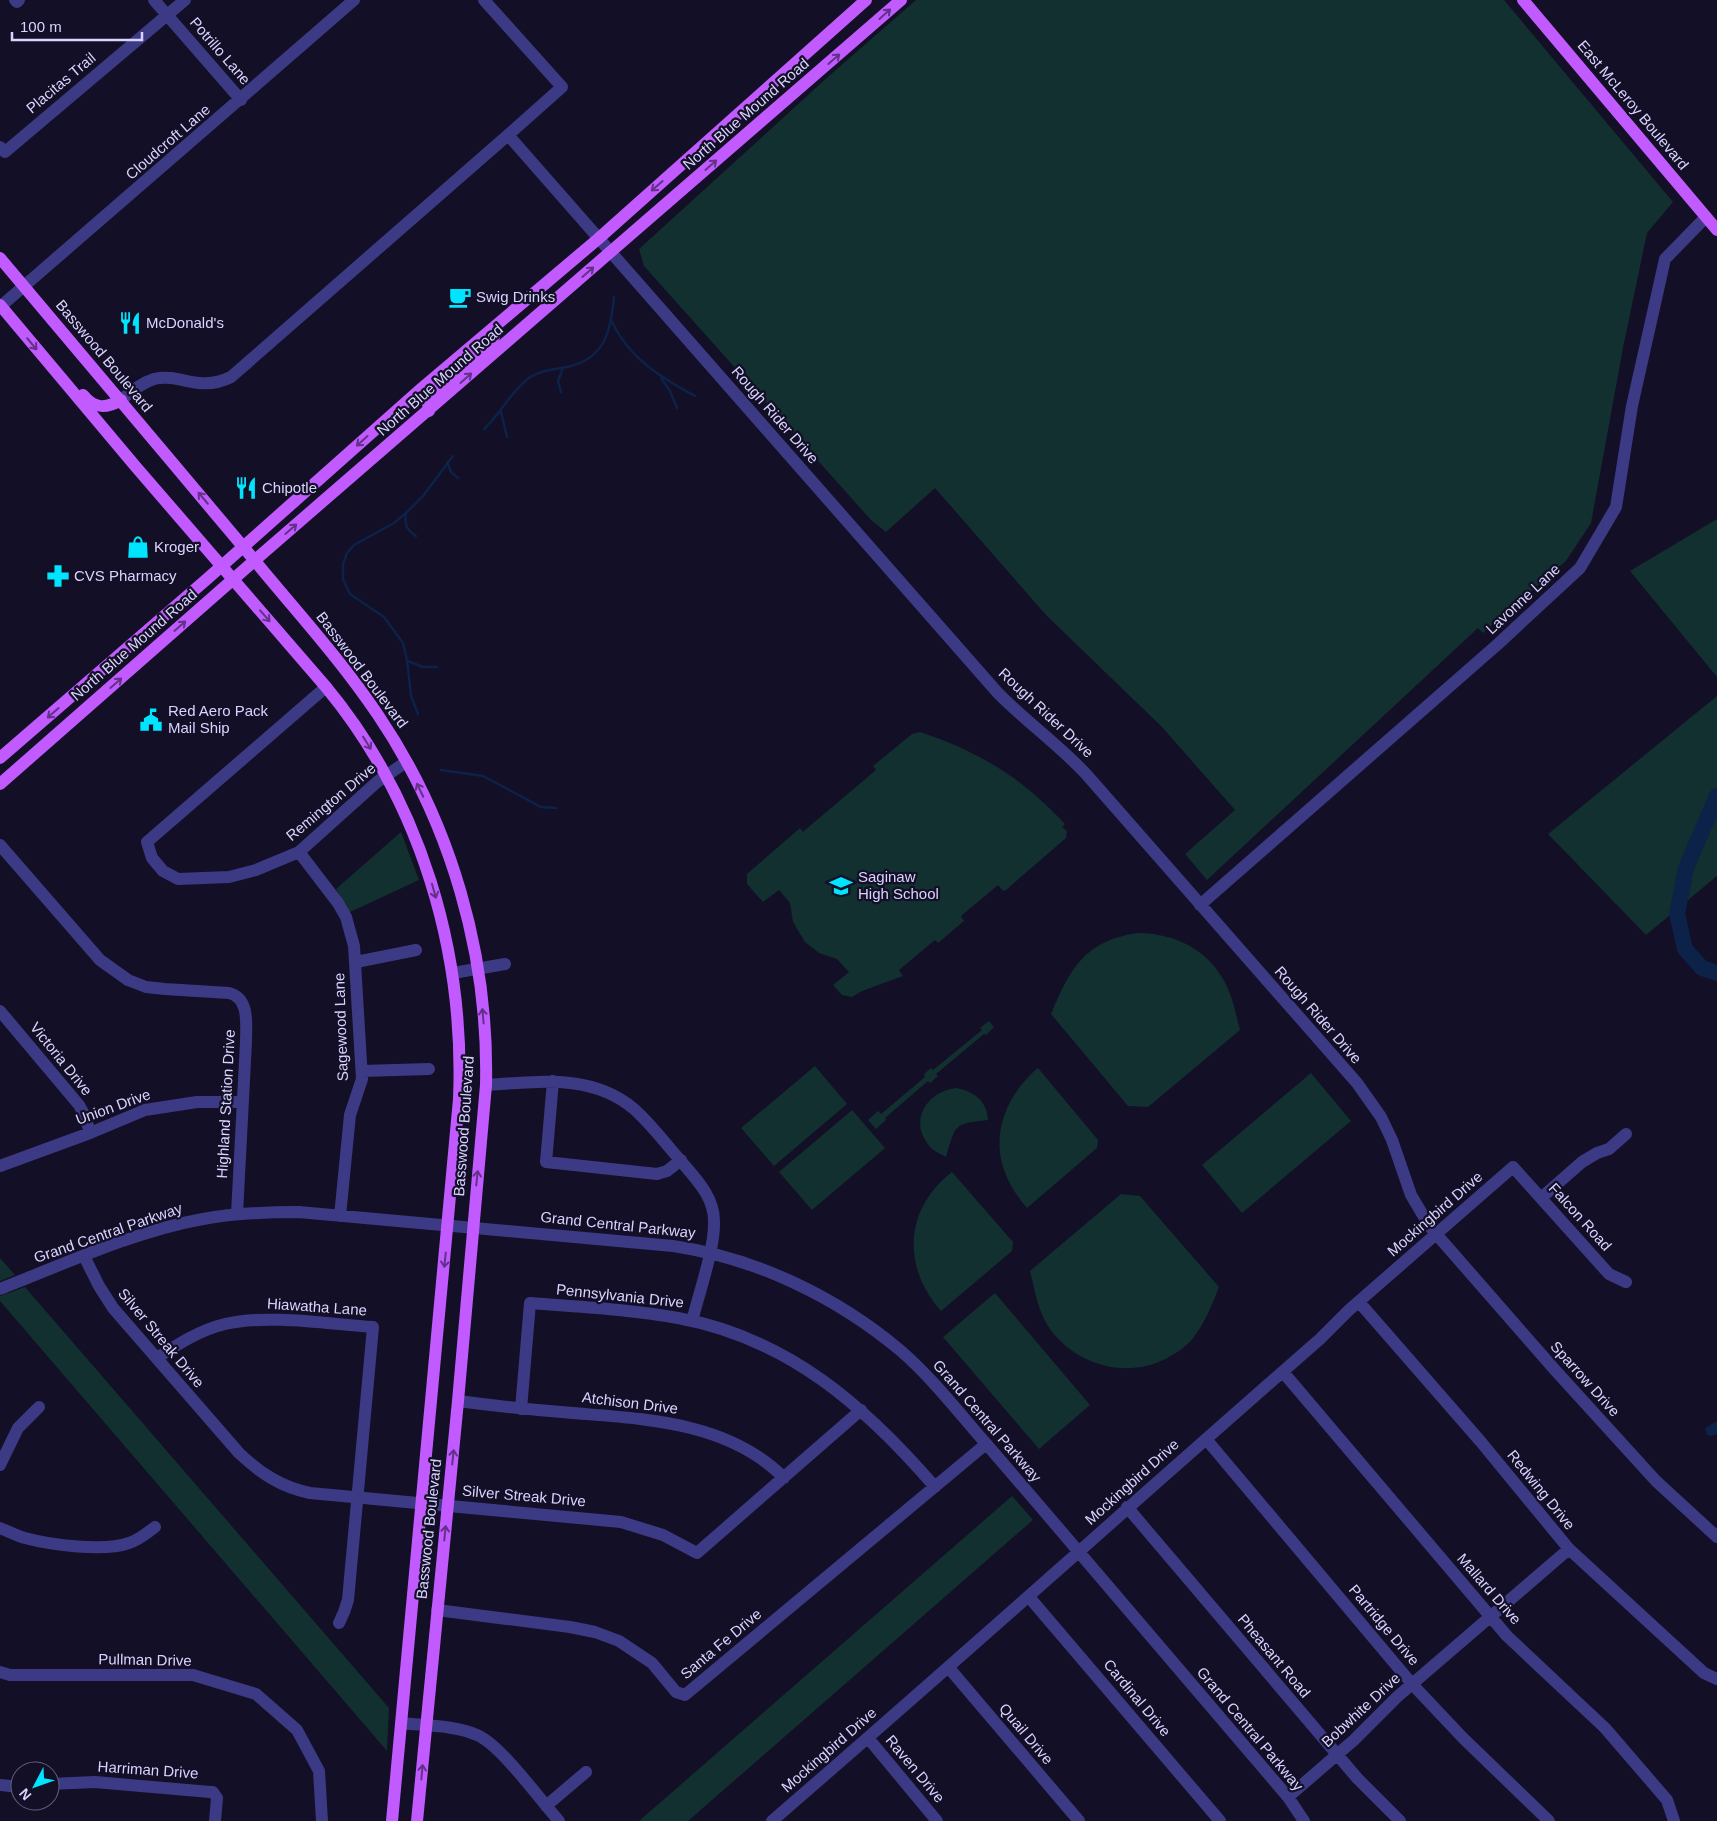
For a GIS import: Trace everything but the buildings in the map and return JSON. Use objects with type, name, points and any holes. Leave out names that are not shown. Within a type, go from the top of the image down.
[{"type":"main road","name":"North Blue Mound Road","points":[[0,758],[222,566],[422,388],[598,239],[866,0]]},
{"type":"main road","name":"North Blue Mound Road","points":[[0,784],[901,0]]},
{"type":"main road","name":"East McLeroy Boulevard","points":[[1523,0],[1717,230]]},
{"type":"main road","name":"Basswood Boulevard","points":[[0,258],[343,667],[380,717],[406,762],[431,812],[452,863],[468,918],[478,969],[485,1032],[486,1085],[458,1401],[417,1821]]},
{"type":"main road","name":"Basswood Boulevard","points":[[1,306],[326,687],[353,722],[386,776],[410,826],[430,879],[447,938],[458,1016],[460,1072],[449,1225],[392,1821]]},
{"type":"main road","points":[[429,411],[430,394],[497,334],[503,320]]},
{"type":"main road","points":[[68,386],[80,391],[87,400],[98,406],[108,407],[121,400]]},
{"type":"street","name":"Potrillo Lane","points":[[154,0],[241,100]]},
{"type":"street","name":"Placitas Trail","points":[[2,150],[184,0]]},
{"type":"street","name":"Cloudcroft Lane","points":[[1,306],[241,100],[354,0]]},
{"type":"street","points":[[121,400],[140,386],[153,380],[168,378],[208,384],[231,377],[562,87],[484,0]]},
{"type":"street","name":"Rough Rider Drive","points":[[508,135],[997,692],[1015,710],[1064,751],[1086,774],[1357,1083],[1374,1106],[1392,1140],[1411,1195],[1423,1217],[1436,1234]]},
{"type":"street","name":"Lavonne Lane","points":[[1200,905],[1483,657],[1580,568],[1616,507],[1632,406],[1665,259],[1706,217]]},
{"type":"street","name":"Remington Drive","points":[[326,687],[147,842],[152,858],[163,871],[178,879],[229,877],[276,863],[299,852],[386,776],[406,762]]},
{"type":"street","name":"Highland Station Drive","points":[[0,845],[100,960],[128,980],[146,987],[229,993],[239,997],[242,1001],[246,1018],[237,1214]]},
{"type":"street","name":"Sagewood Lane","points":[[299,852],[328,888],[346,917],[354,946],[356,962],[362,1071],[360,1086],[350,1115],[340,1216]]},
{"type":"street","points":[[356,962],[416,950]]},
{"type":"street","points":[[453,973],[505,964]]},
{"type":"street","name":"Victoria Drive","points":[[0,1011],[79,1105],[90,1132]]},
{"type":"street","points":[[362,1071],[429,1069]]},
{"type":"street","points":[[554,1081],[546,1162],[657,1174],[667,1171],[681,1160]]},
{"type":"street","points":[[486,1085],[554,1081],[576,1082],[590,1086],[623,1101],[647,1122],[681,1160],[700,1184],[711,1203],[714,1222],[710,1253],[692,1321]]},
{"type":"street","name":"Union Drive","points":[[0,1166],[145,1110],[197,1102],[242,1102]]},
{"type":"street","points":[[1541,1198],[1582,1162],[1597,1153],[1609,1149],[1626,1134]]},
{"type":"street","name":"Mockingbird Drive","points":[[772,1821],[949,1668],[1127,1507],[1283,1372],[1359,1302],[1513,1167]]},
{"type":"street","name":"Falcon Road","points":[[1513,1167],[1609,1274],[1626,1282]]},
{"type":"street","name":"Grand Central Parkway","points":[[0,1289],[84,1256],[182,1224],[237,1214],[298,1212],[651,1243],[690,1248],[759,1268],[796,1284],[842,1308],[874,1329],[925,1373],[1288,1797],[1304,1821]]},
{"type":"street","name":"Sparrow Drive","points":[[1436,1234],[1555,1370],[1656,1481],[1717,1537]]},
{"type":"street","name":"Silver Streak Drive","points":[[84,1256],[105,1297],[239,1453],[259,1472],[280,1484],[300,1491],[620,1522],[663,1535],[697,1553],[861,1410]]},
{"type":"street","name":"Redwing Drive","points":[[1359,1302],[1481,1442],[1569,1549],[1704,1672],[1717,1679]]},
{"type":"street","name":"Pennsylvania Drive","points":[[521,1409],[530,1303],[647,1313],[692,1321],[735,1334],[773,1350],[822,1379],[861,1410],[898,1445],[935,1487]]},
{"type":"street","name":"Hiawatha Lane","points":[[157,1358],[199,1333],[240,1321],[273,1320],[373,1327],[356,1497]]},
{"type":"street","name":"Mallard Drive","points":[[1283,1372],[1490,1617],[1524,1654],[1605,1728],[1667,1800],[1674,1821]]},
{"type":"street","name":"Atchison Drive","points":[[458,1401],[521,1409],[658,1421],[692,1428],[740,1446],[766,1462],[784,1478]]},
{"type":"street","points":[[0,1465],[18,1428],[39,1407]]},
{"type":"street","name":"Partridge Drive","points":[[1206,1439],[1412,1684],[1463,1738],[1549,1821]]},
{"type":"street","name":"Santa Fe Drive","points":[[437,1610],[570,1627],[595,1632],[619,1641],[652,1663],[676,1692],[685,1694],[986,1444]]},
{"type":"street","points":[[338,1624],[348,1600],[356,1497]]},
{"type":"street","name":"Pheasant Road","points":[[1127,1507],[1337,1756],[1400,1821]]},
{"type":"street","points":[[0,1528],[24,1538],[44,1542],[106,1547],[129,1544],[155,1527]]},
{"type":"street","name":"Bobwhite Drive","points":[[1288,1797],[1337,1756],[1412,1684],[1569,1549]]},
{"type":"street","name":"Cardinal Drive","points":[[1029,1597],[1220,1821]]},
{"type":"street","name":"Quail Drive","points":[[949,1668],[1079,1821]]},
{"type":"street","name":"Pullman Drive","points":[[0,1672],[10,1675],[192,1675],[256,1694],[297,1730],[319,1771],[322,1821]]},
{"type":"street","points":[[401,1723],[466,1731],[485,1739],[502,1755],[558,1821]]},
{"type":"street","name":"Raven Drive","points":[[868,1738],[937,1821]]},
{"type":"street","points":[[546,1806],[586,1772]]},
{"type":"street","name":"Harriman Drive","points":[[60,1784],[121,1783],[213,1792],[217,1798],[215,1821]]},
{"type":"green space","points":[[916,0],[1504,0],[1673,202],[1647,233],[1623,348],[1591,523],[1566,561],[1483,633],[1478,628],[1207,880],[1185,854],[1235,810],[1162,727],[1046,615],[935,488],[886,532],[871,520],[644,266],[639,249],[830,75]]},
{"type":"green space","points":[[1717,519],[1717,677],[1630,571]]},
{"type":"green space","points":[[1717,696],[1717,876],[1646,935],[1548,834]]},
{"type":"green space","points":[[920,732],[962,748],[1016,780],[1049,807],[1065,824],[1062,827],[1067,831],[1066,838],[1006,890],[1003,891],[998,885],[961,916],[964,921],[938,943],[935,940],[899,970],[903,976],[862,991],[852,997],[842,995],[833,985],[849,972],[837,959],[819,953],[805,942],[793,922],[790,903],[779,890],[763,902],[747,884],[747,874],[800,828],[803,832],[876,770],[873,766],[912,734]]},
{"type":"green space","points":[[401,832],[419,880],[348,913],[336,889]]},
{"type":"green space","points":[[1137,933],[1165,936],[1179,941],[1191,947],[1213,964],[1228,989],[1240,1030],[1148,1107],[1128,1106],[1051,1014],[1065,983],[1081,960],[1092,950],[1104,943]]},
{"type":"green space","points":[[989,1021],[994,1027],[986,1035],[984,1034],[936,1074],[938,1076],[930,1083],[928,1081],[885,1118],[886,1120],[876,1129],[868,1120],[878,1111],[881,1114],[925,1077],[924,1074],[931,1068],[933,1070],[982,1030],[980,1028]]},
{"type":"green space","points":[[815,1066],[847,1104],[774,1166],[741,1128]]},
{"type":"green space","points":[[1038,1068],[1098,1140],[1097,1148],[1027,1208],[1015,1192],[1006,1175],[1001,1160],[1000,1131],[1010,1103],[1027,1078]]},
{"type":"green space","points":[[1311,1073],[1351,1121],[1242,1213],[1202,1165]]},
{"type":"green space","points":[[956,1088],[974,1094],[982,1102],[988,1120],[968,1123],[958,1128],[954,1132],[946,1157],[927,1143],[922,1134],[921,1115],[930,1100],[946,1090]]},
{"type":"green space","points":[[852,1110],[885,1148],[812,1210],[779,1172]]},
{"type":"green space","points":[[952,1172],[1013,1242],[1012,1251],[941,1311],[928,1294],[920,1276],[915,1257],[914,1239],[917,1221],[925,1203],[936,1187]]},
{"type":"green space","points":[[1121,1194],[1140,1196],[1219,1287],[1205,1320],[1188,1344],[1169,1357],[1137,1368],[1104,1366],[1074,1352],[1061,1342],[1050,1329],[1043,1316],[1037,1301],[1030,1271]]},
{"type":"green space","points":[[0,1258],[15,1275],[0,1281]]},
{"type":"green space","points":[[25,1287],[389,1708],[387,1751],[0,1301],[0,1296]]},
{"type":"green space","points":[[995,1293],[1090,1405],[1039,1449],[943,1337]]},
{"type":"green space","points":[[1012,1496],[1033,1520],[688,1821],[639,1821]]},
{"type":"water","points":[[1717,1421],[1717,1434],[1707,1435],[1705,1428]]},
{"type":"waterway","points":[[484,429],[517,389],[530,377],[543,371],[580,363],[598,350],[608,332],[614,297]]},
{"type":"waterway","points":[[612,322],[619,335],[647,366],[695,396]]},
{"type":"waterway","points":[[561,392],[558,381],[563,368]]},
{"type":"waterway","points":[[661,378],[670,391],[677,408]]},
{"type":"waterway","points":[[501,412],[507,437]]},
{"type":"waterway","points":[[418,714],[411,696],[403,643],[384,617],[350,594],[343,579],[343,564],[347,553],[354,545],[394,523],[406,513],[423,496],[453,456]]},
{"type":"waterway","points":[[447,462],[451,472],[458,478]]},
{"type":"waterway","points":[[406,513],[405,521],[407,527],[416,536]]},
{"type":"waterway","points":[[408,661],[423,667],[437,667]]},
{"type":"waterway","points":[[441,770],[483,776],[541,807],[556,808]]},
{"type":"waterway","points":[[1717,796],[1686,868],[1677,914],[1685,949],[1702,968],[1717,973]]},
{"type":"place","name":"Swig Drinks","points":[[460,297]]},
{"type":"place","name":"McDonald's","points":[[130,323]]},
{"type":"place","name":"Chipotle","points":[[246,488]]},
{"type":"place","name":"Kroger","points":[[138,547]]},
{"type":"place","name":"CVS Pharmacy","points":[[58,576]]},
{"type":"place","name":"Red Aero Pack Mail Ship","points":[[151,720]]},
{"type":"place","name":"Saginaw High School","points":[[841,886]]}]
